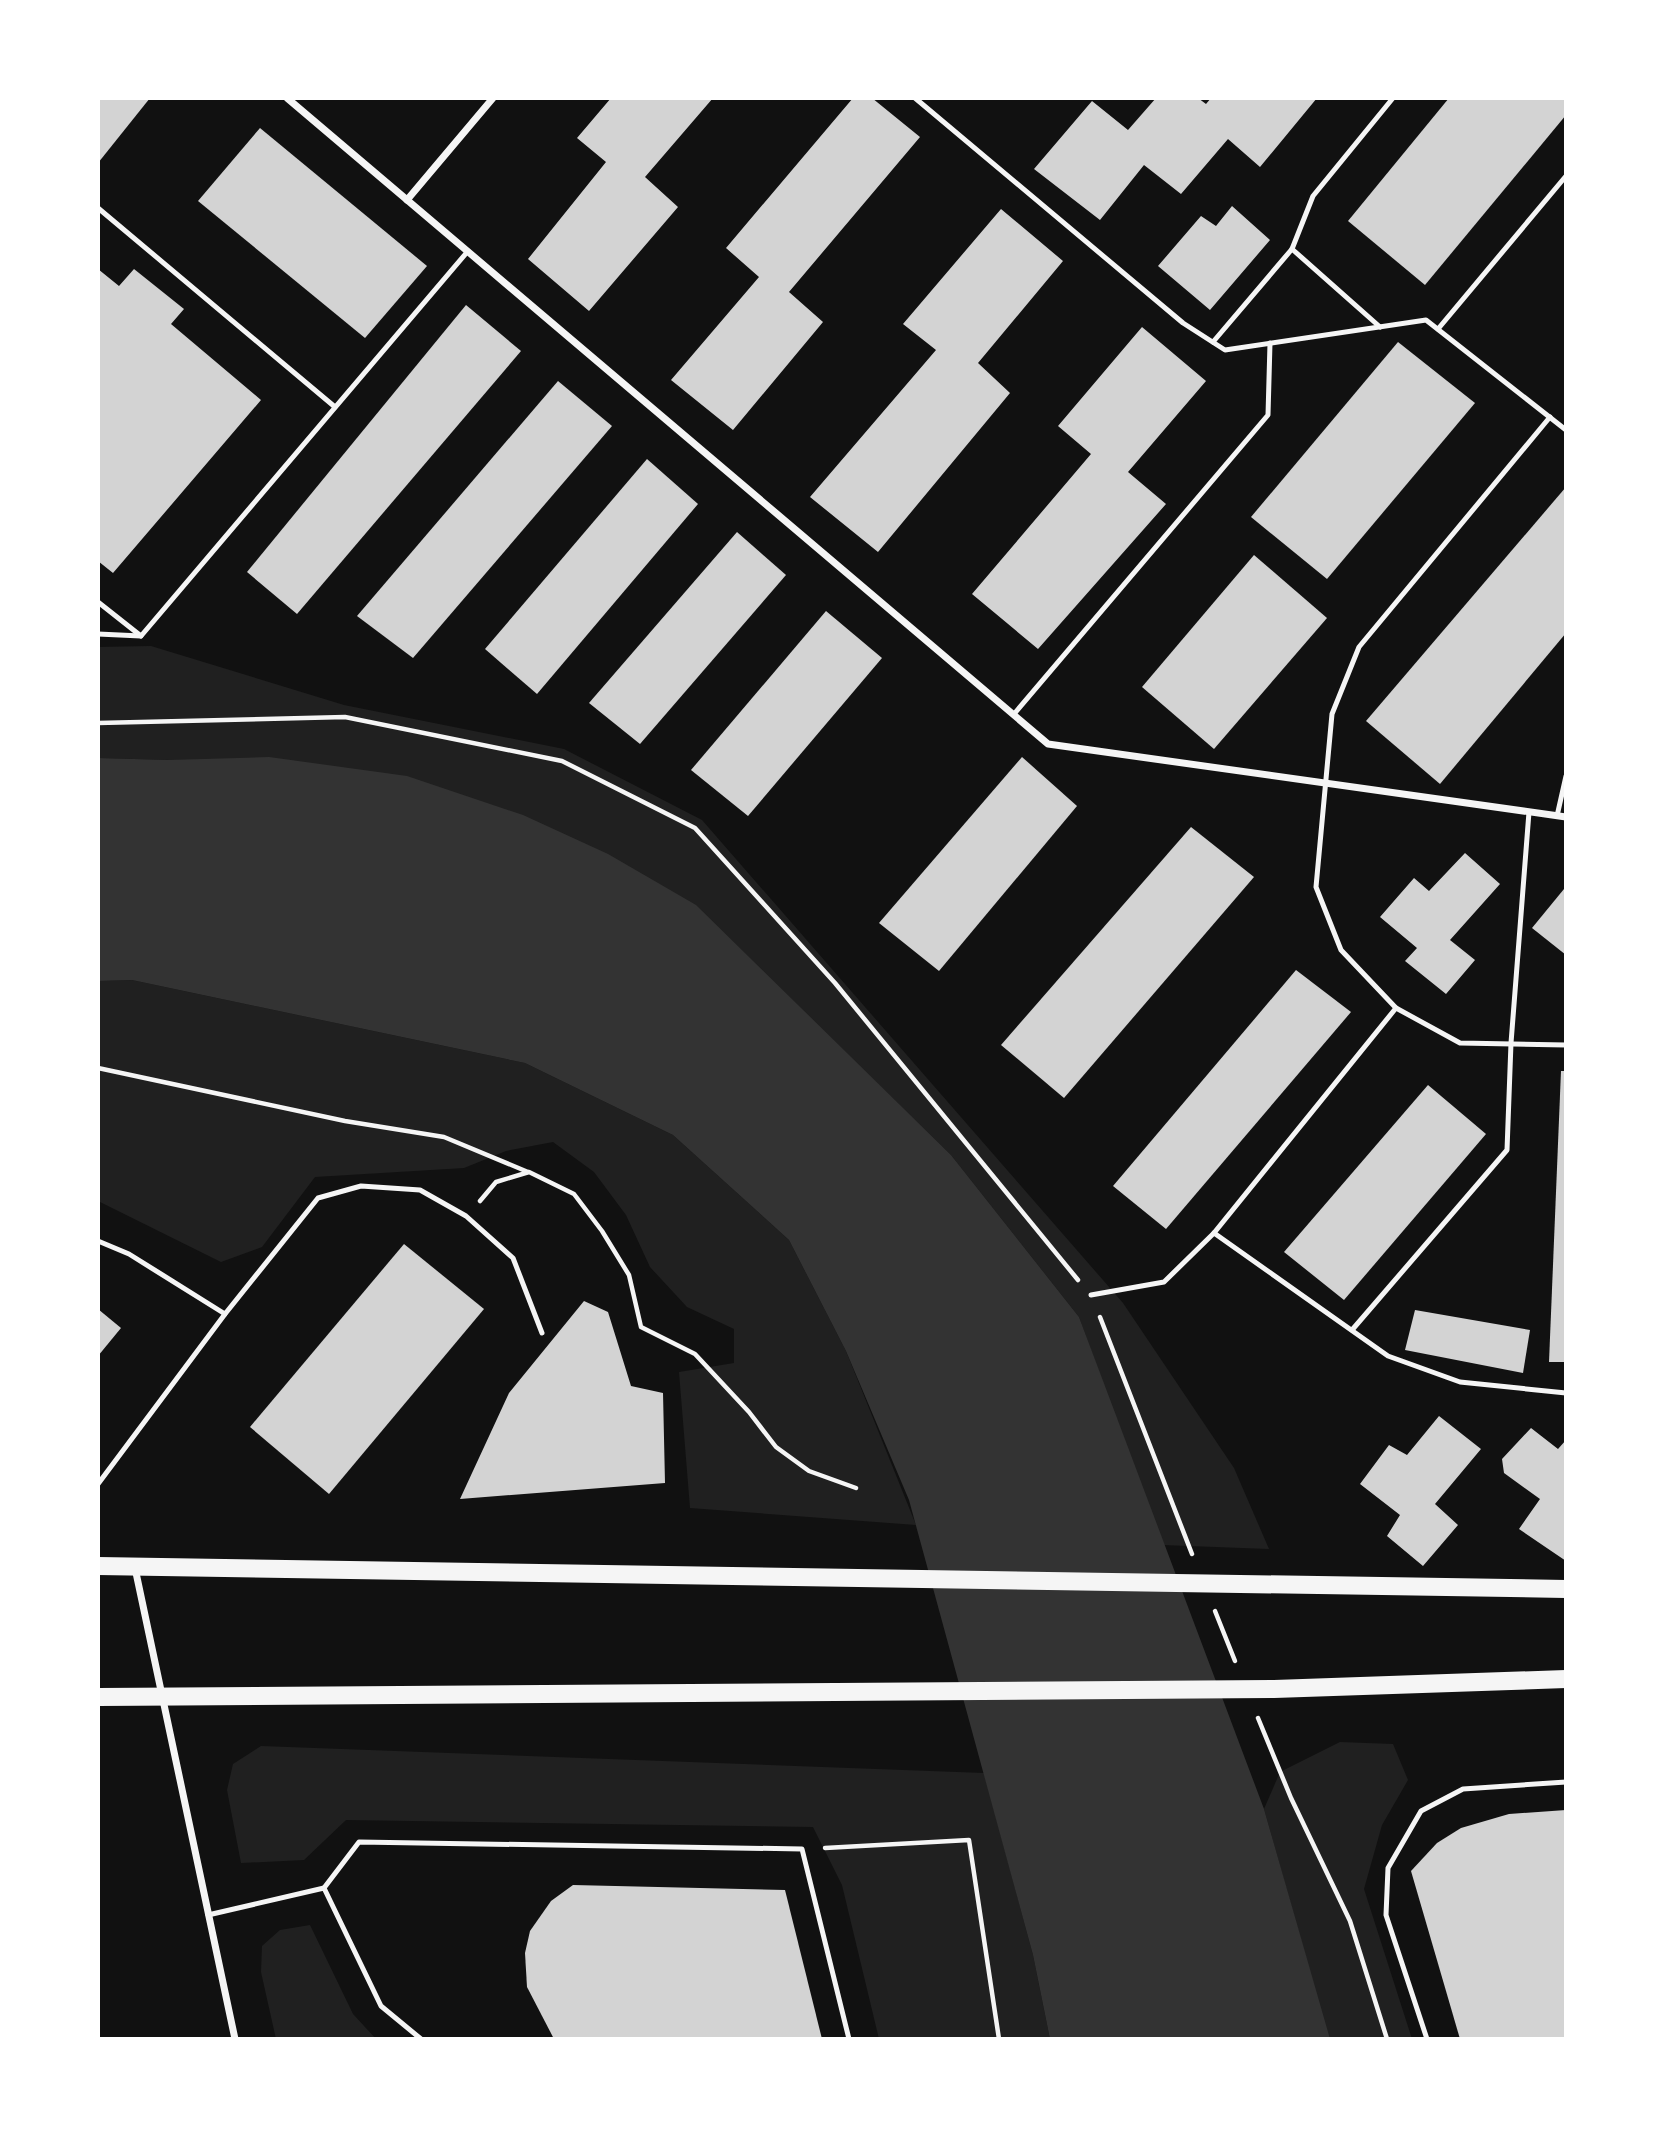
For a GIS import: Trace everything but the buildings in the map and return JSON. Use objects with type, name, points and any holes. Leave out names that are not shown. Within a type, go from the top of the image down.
[{"type":"main road","points":[[98,1566],[1566,1589]]},
{"type":"main road","points":[[98,1697],[1273,1689],[1566,1679]]},
{"type":"street","points":[[287,98],[1048,744],[1562,816]]},
{"type":"street","points":[[407,200],[493,98]]},
{"type":"street","points":[[135,1567],[235,2039]]},
{"type":"lane","points":[[915,98],[1183,323],[1225,350],[1426,320],[1566,430]]},
{"type":"lane","points":[[1213,342],[1292,249],[1313,196],[1393,98]]},
{"type":"lane","points":[[1438,329],[1566,176]]},
{"type":"lane","points":[[98,208],[335,407]]},
{"type":"lane","points":[[1292,249],[1380,327]]},
{"type":"lane","points":[[141,636],[468,251]]},
{"type":"lane","points":[[1014,714],[1268,415],[1270,343]]},
{"type":"lane","points":[[1550,417],[1359,647],[1332,714],[1315,887],[1341,950],[1396,1008],[1460,1043],[1566,1045]]},
{"type":"lane","points":[[98,601],[141,636]]},
{"type":"lane","points":[[98,634],[141,636]]},
{"type":"lane","points":[[1562,816],[1566,776]]},
{"type":"lane","points":[[1352,1330],[1507,1150],[1511,1043],[1530,812]]},
{"type":"lane","points":[[1091,1295],[1164,1282],[1214,1233],[1396,1008]]},
{"type":"lane","points":[[98,1484],[225,1314],[318,1198],[362,1186],[420,1190],[466,1216],[513,1258],[542,1333]]},
{"type":"lane","points":[[1214,1233],[1388,1356],[1460,1382],[1566,1393]]},
{"type":"lane","points":[[98,1241],[129,1254],[225,1314]]},
{"type":"lane","points":[[1427,2039],[1386,1915],[1388,1868],[1421,1811],[1463,1789],[1566,1782]]},
{"type":"lane","points":[[208,1915],[324,1888],[359,1842],[802,1849],[849,2039]]},
{"type":"lane","points":[[324,1888],[381,2006],[421,2039]]},
{"type":"path","points":[[98,723],[345,717],[562,761],[695,828],[835,983],[1091,1295]]},
{"type":"path","points":[[98,1068],[345,1121],[443,1136],[574,1194],[629,1275],[641,1327],[695,1354],[749,1412],[776,1447],[809,1471],[856,1488]]},
{"type":"path","points":[[466,1216],[496,1182],[528,1172]]},
{"type":"path","points":[[802,1849],[969,1840],[999,2039]]},
{"type":"shaded area","points":[[151,646],[344,705],[564,749],[702,820],[1123,1303],[1234,1468],[1269,1549],[1162,1545],[1079,1317],[951,1155],[846,1053],[169,760],[98,758],[98,647]]},
{"type":"shaded area","points":[[269,757],[407,776],[523,815],[608,854],[696,905],[951,1155],[1079,1317],[1264,1809],[1330,2039],[1050,2039],[1033,1955],[909,1500],[846,1351],[789,1240],[673,1135],[525,1063],[132,980],[98,981],[98,758],[169,760]]},
{"type":"shaded area","points":[[132,980],[525,1063],[673,1135],[789,1240],[846,1351],[916,1525],[690,1508],[679,1372],[734,1363],[734,1329],[687,1307],[650,1267],[626,1215],[594,1172],[553,1142],[506,1151],[464,1168],[315,1177],[262,1247],[221,1262],[98,1201],[98,981]]},
{"type":"shaded area","points":[[1340,1742],[1393,1744],[1408,1780],[1382,1825],[1364,1889],[1412,2039],[1329,2039],[1264,1809],[1280,1772]]},
{"type":"shaded area","points":[[261,1746],[984,1773],[1033,1955],[1050,2039],[879,2039],[842,1885],[813,1827],[346,1820],[304,1860],[241,1863],[227,1790],[233,1764]]},
{"type":"shaded area","points":[[310,1925],[353,2014],[376,2039],[276,2039],[261,1972],[262,1946],[280,1930]]}]
